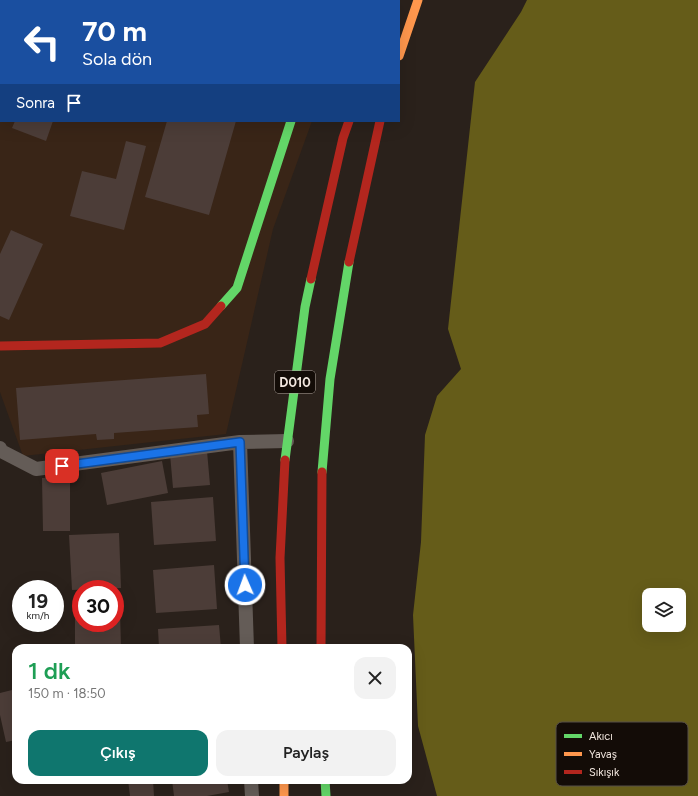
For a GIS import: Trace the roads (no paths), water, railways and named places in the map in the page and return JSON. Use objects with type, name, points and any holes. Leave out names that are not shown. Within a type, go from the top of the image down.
[{"type":"main road","points":[[400,53],[418,0]]},
{"type":"main road","points":[[0,346],[160,344],[205,324],[237,288],[291,122]]},
{"type":"main road","name":"D010","points":[[282,644],[280,558],[284,468],[287,441],[305,306],[343,138],[349,122]]},
{"type":"main road","name":"D010","points":[[321,644],[322,467],[328,395],[341,298],[359,206],[380,122]]},
{"type":"main road","points":[[284,784],[284,796]]},
{"type":"main road","points":[[325,784],[326,796]]},
{"type":"street","points":[[0,448],[1,451],[36,469],[240,442],[287,441]]},
{"type":"street","points":[[240,442],[247,644]]},
{"type":"street","points":[[251,784],[252,796]]}]
